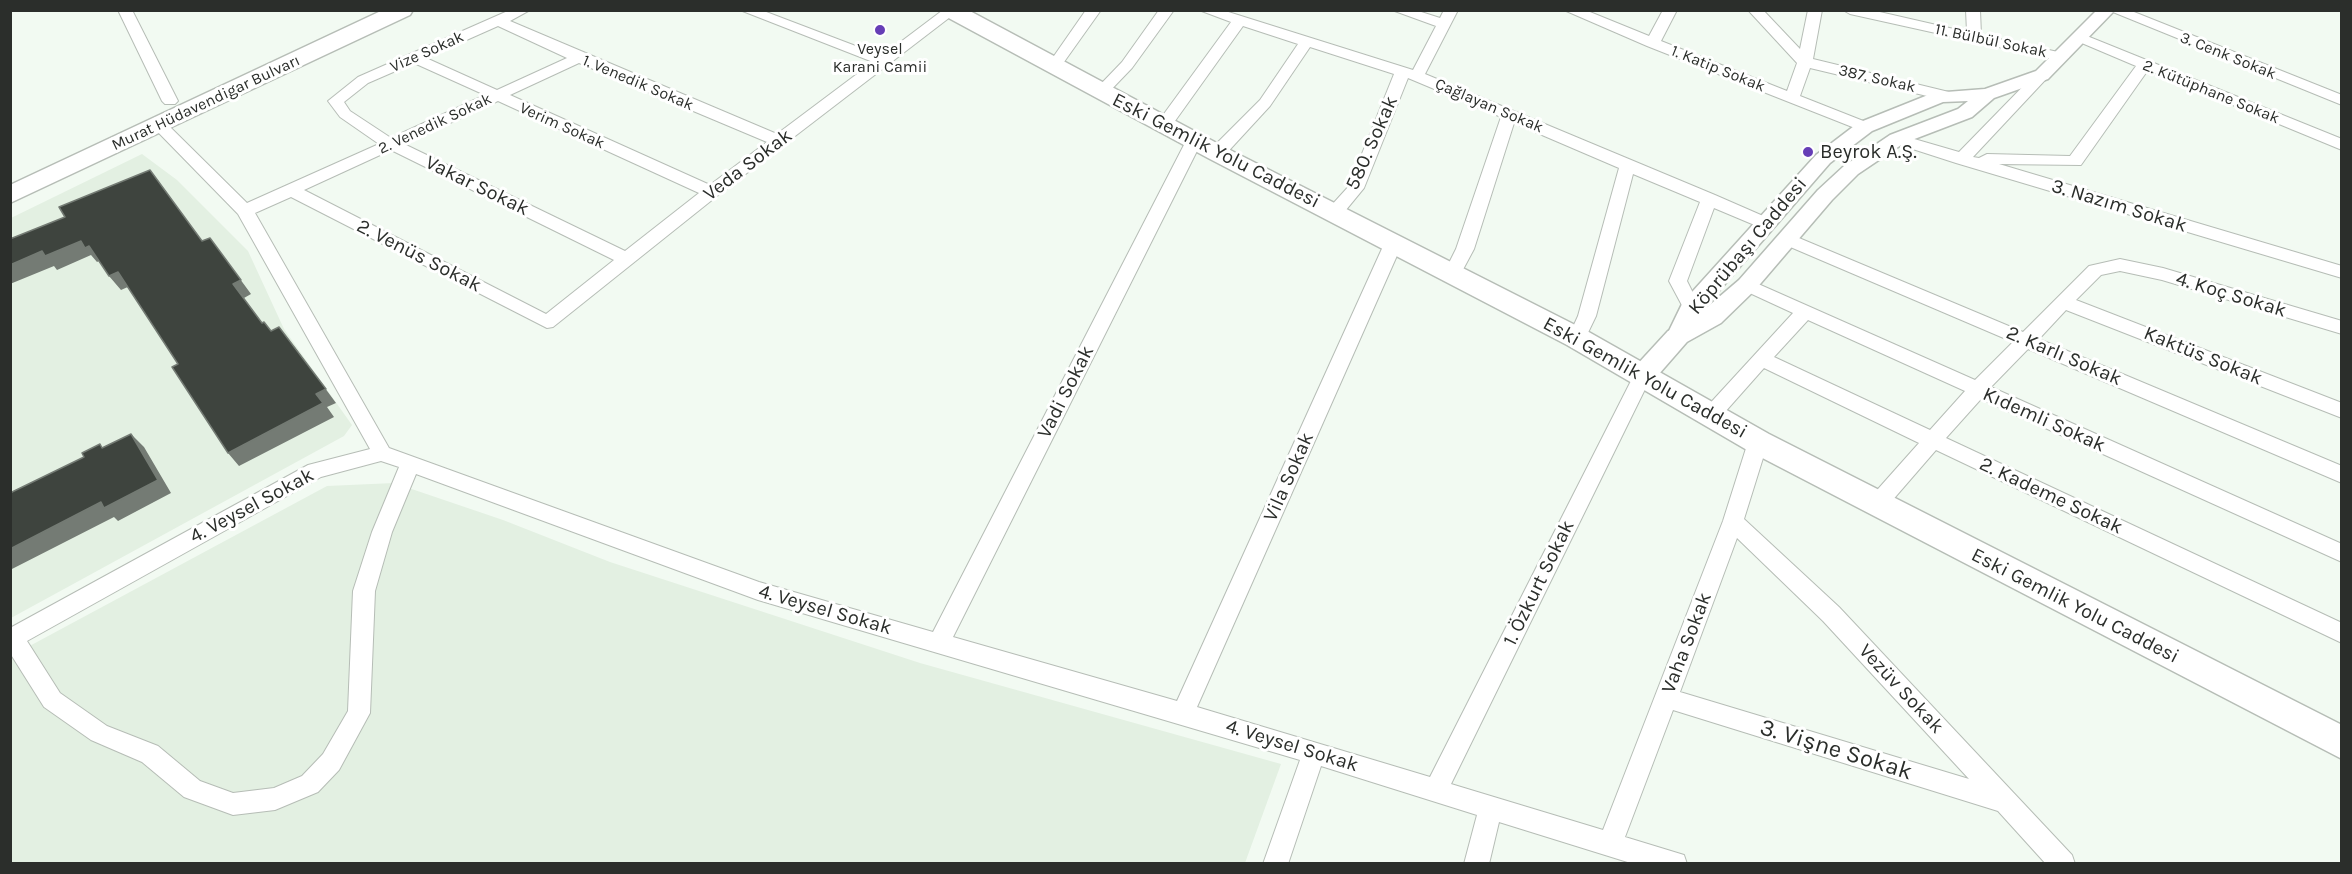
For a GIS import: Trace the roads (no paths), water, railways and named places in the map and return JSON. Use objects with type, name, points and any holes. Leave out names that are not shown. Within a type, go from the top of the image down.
[{"type":"main road","name":"Murat Hüdavendigar Bulvarı","points":[[10,174],[364,10]]},
{"type":"main road","name":"Murat Hüdavendigar Bulvarı","points":[[10,195],[402,10]]},
{"type":"main road","name":"Eski Gemlik Yolu Caddesi","points":[[951,11],[1205,147],[1394,242],[1577,338],[1758,442],[2342,743]]},
{"type":"main road","name":"Köprübaşı Caddesi","points":[[1642,375],[1677,337]]},
{"type":"street","name":"Vize Sokak","points":[[336,101],[363,80],[523,10]]},
{"type":"street","points":[[1054,66],[1094,10]]},
{"type":"street","points":[[1101,91],[1127,65],[1167,10]]},
{"type":"street","name":"Çağlayan Sokak","points":[[1206,10],[1410,74],[1764,223]]},
{"type":"street","points":[[1399,10],[1447,17]]},
{"type":"street","name":"1. Katip Sokak","points":[[1571,10],[1865,127]]},
{"type":"street","points":[[1652,43],[1670,10]]},
{"type":"street","points":[[1755,10],[1805,62]]},
{"type":"street","points":[[1792,98],[1805,62],[1815,10]]},
{"type":"street","name":"11. Bülbül Sokak","points":[[1850,10],[2062,57]]},
{"type":"street","points":[[1973,10],[1974,38]]},
{"type":"street","name":"Köprübaşı Caddesi","points":[[1677,337],[1691,307],[1764,223],[1823,159],[1865,127],[1940,97],[1987,94],[2042,75],[2082,38],[2107,10]]},
{"type":"street","name":"3. Cenk Sokak","points":[[2115,10],[2342,101]]},
{"type":"street","points":[[129,11],[170,100]]},
{"type":"street","name":"Veda Sokak","points":[[547,322],[711,192],[951,11]]},
{"type":"street","points":[[756,12],[883,61]]},
{"type":"street","name":"580. Sokak","points":[[1335,212],[1356,188],[1410,74],[1447,17]]},
{"type":"street","name":"1. Venedik Sokak","points":[[498,21],[579,58],[778,141]]},
{"type":"street","points":[[1164,125],[1239,21]]},
{"type":"street","name":"2. Kütüphane Sokak","points":[[2082,38],[2342,145]]},
{"type":"street","name":"Vadi Sokak","points":[[939,643],[1205,147],[1265,103],[1306,43]]},
{"type":"street","name":"Verim Sokak","points":[[415,58],[494,96],[711,192]]},
{"type":"street","name":"2. Venedik Sokak","points":[[245,211],[579,58]]},
{"type":"street","name":"387. Sokak","points":[[1805,62],[1948,96]]},
{"type":"street","points":[[1962,159],[2075,161],[2145,64]]},
{"type":"street","points":[[1962,159],[2042,75]]},
{"type":"street","name":"Köprübaşı Caddesi","points":[[1677,337],[1713,317],[1747,285],[1824,195],[1851,170],[1897,139],[1965,113],[1987,94]]},
{"type":"street","name":"Vakar Sokak","points":[[336,101],[345,114],[390,144],[627,259]]},
{"type":"street","points":[[1453,273],[1465,249],[1509,115]]},
{"type":"street","points":[[160,126],[245,211],[382,453]]},
{"type":"street","name":"3. Nazım Sokak","points":[[1897,139],[2342,272]]},
{"type":"street","points":[[1577,338],[1587,316],[1628,164]]},
{"type":"street","name":"2. Venüs Sokak","points":[[291,190],[547,322]]},
{"type":"street","points":[[1709,199],[1678,281],[1691,307],[1713,317]]},
{"type":"street","name":"2. Karlı Sokak","points":[[1787,239],[2342,475]]},
{"type":"street","name":"Vila Sokak","points":[[1183,712],[1394,242]]},
{"type":"street","name":"4. Koç Sokak","points":[[2064,302],[2095,270],[2120,265],[2163,274],[2342,328]]},
{"type":"street","name":"Kıdemli Sokak","points":[[1747,285],[2342,554]]},
{"type":"street","points":[[1877,504],[1977,390],[2064,302]]},
{"type":"street","name":"Kaktüs Sokak","points":[[2064,302],[2342,411]]},
{"type":"street","points":[[1710,416],[1805,311]]},
{"type":"street","name":"2. Kademe Sokak","points":[[1761,359],[2342,634]]},
{"type":"street","name":"1. Özkurt Sokak","points":[[1436,790],[1642,375]]},
{"type":"street","name":"Vaha Sokak","points":[[1611,842],[1733,521],[1758,442]]},
{"type":"street","name":"4. Veysel Sokak","points":[[12,638],[315,471],[382,453],[758,591],[1183,712],[1611,842],[1672,863]]},
{"type":"street","points":[[12,638],[52,700],[99,733],[150,754],[192,789],[233,804],[275,799],[310,784],[331,762],[359,713],[364,591],[382,532],[411,463]]},
{"type":"street","name":"Vezüv Sokak","points":[[1733,521],[1831,614],[2063,864]]},
{"type":"street","name":"3. Vişne Sokak","points":[[1667,698],[2006,802]]},
{"type":"street","points":[[1275,864],[1314,753]]},
{"type":"street","points":[[1476,864],[1491,807]]},
{"type":"place","name":"Veysel Karani Camii","points":[[880,30]]},
{"type":"place","name":"Beyrok A.Ş.","points":[[1808,152]]}]
